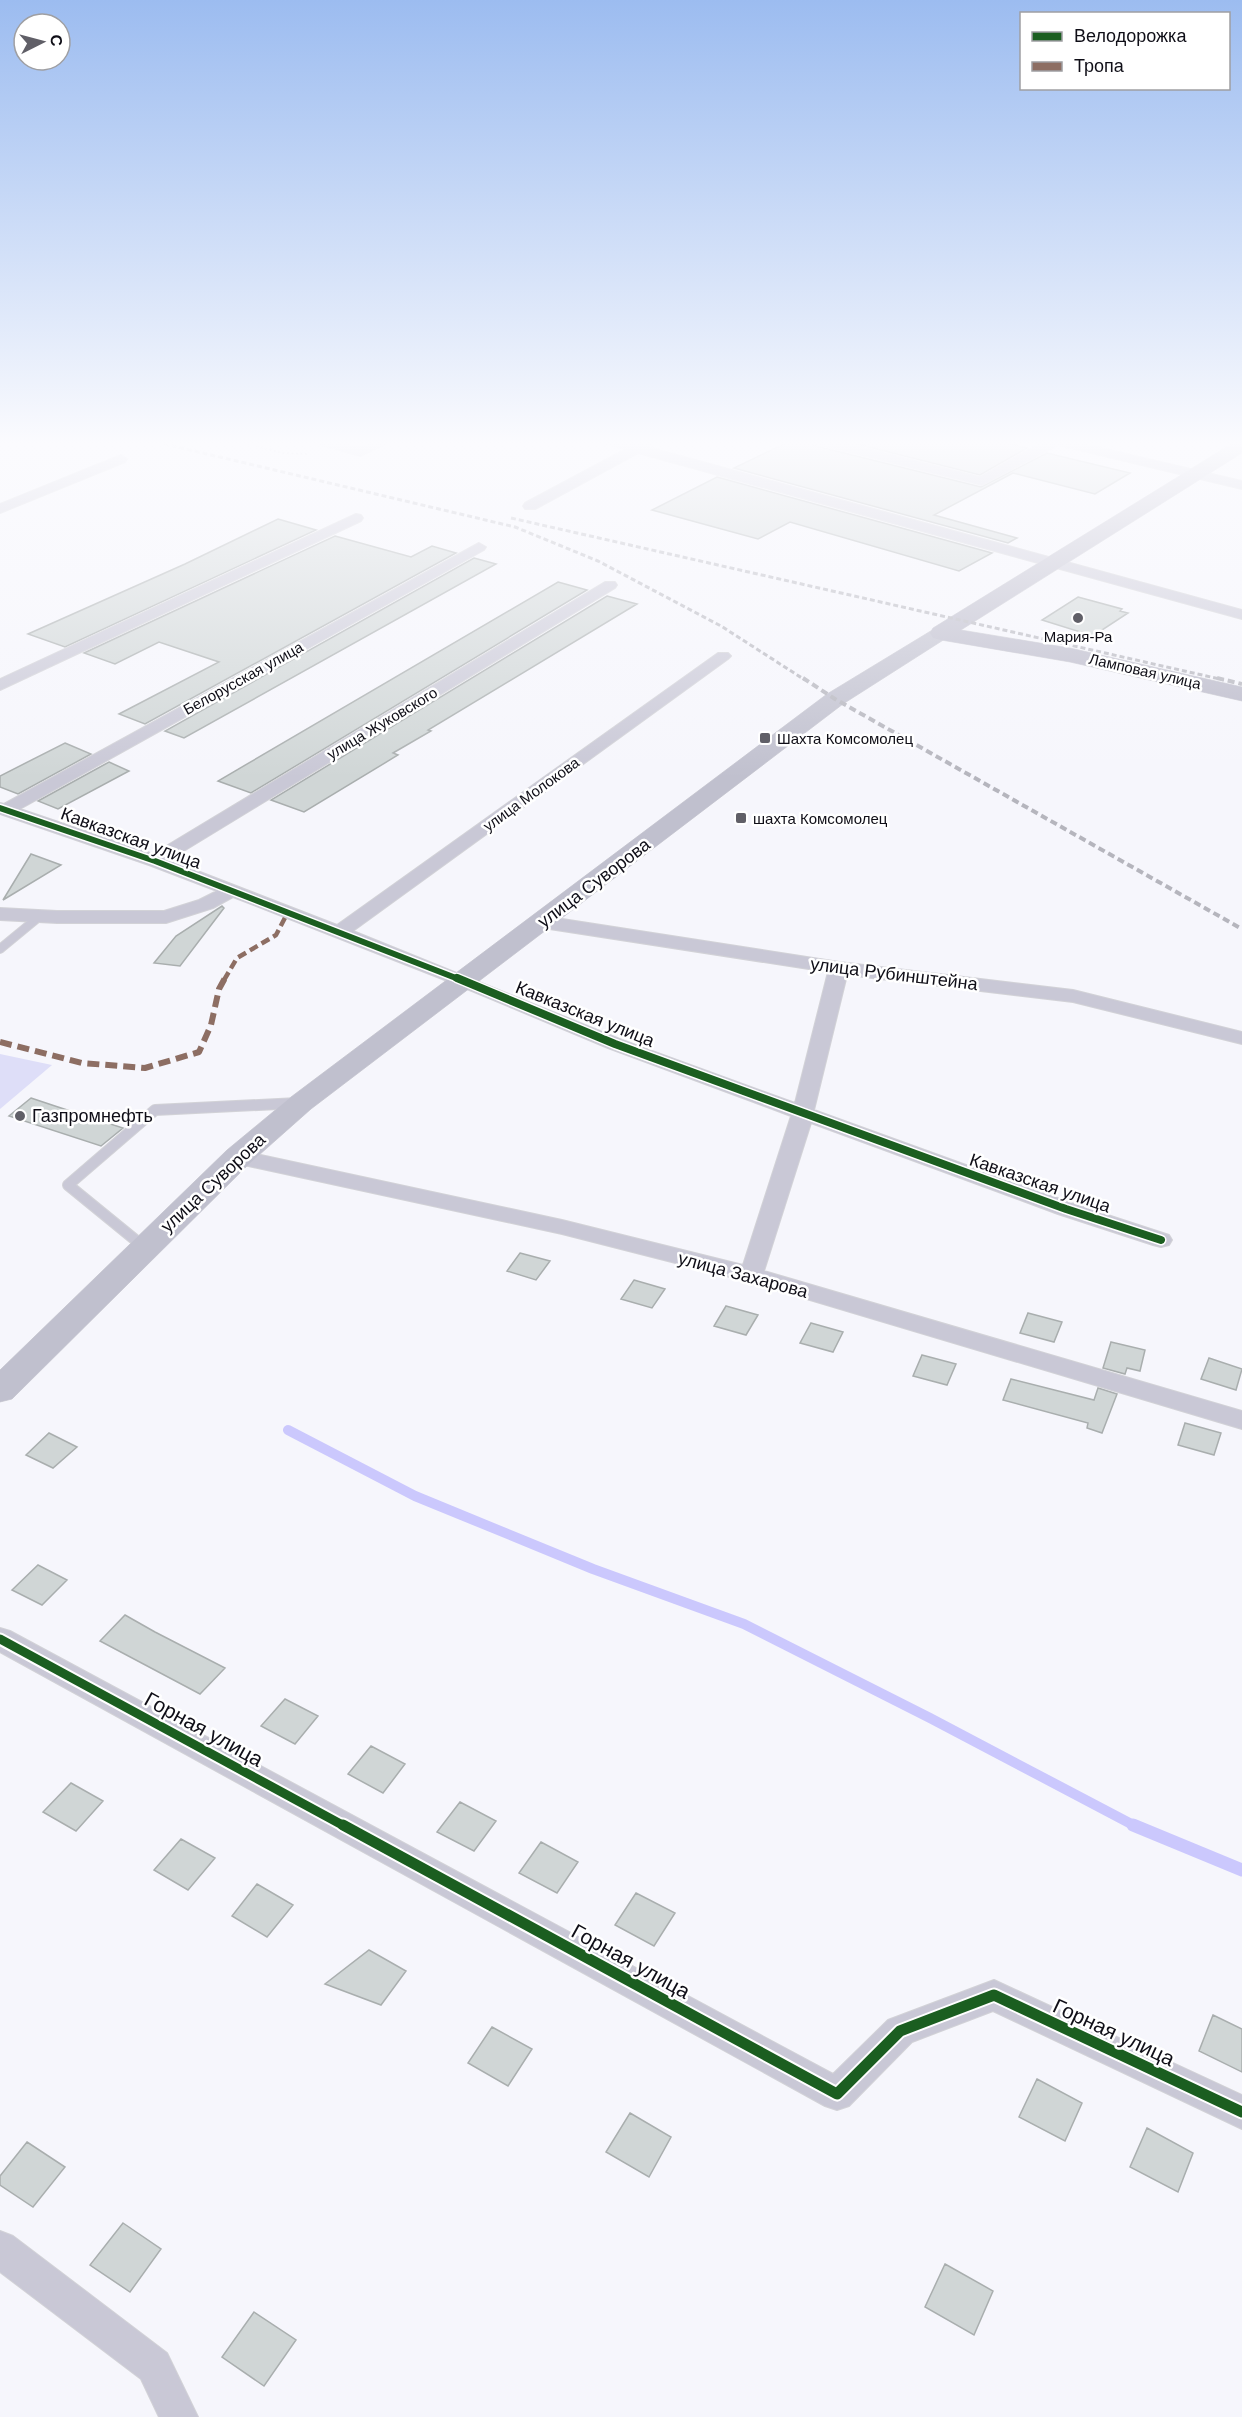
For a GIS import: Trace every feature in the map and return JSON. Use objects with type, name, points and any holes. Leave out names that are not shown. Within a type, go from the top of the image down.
[{"type":"main road","name":"улица Суворова","points":[[941,633],[1065,553]]},
{"type":"main road","name":"Ламповая улица","points":[[941,633],[1070,655],[1242,693]]},
{"type":"street","points":[[0,685],[282,553]]},
{"type":"street","name":"Белорусская улица","points":[[3,809],[468,553]]},
{"type":"street","points":[[1022,553],[1242,615]]},
{"type":"street","name":"улица Жуковского","points":[[155,861],[610,585]]},
{"type":"street","name":"улица Суворова","points":[[0,1390],[238,1157],[301,1103],[835,699],[941,633]]},
{"type":"street","name":"улица Молокова","points":[[339,932],[723,656]]},
{"type":"street","name":"Кавказская улица","points":[[3,809],[155,861],[462,980],[615,1044],[1066,1209],[1161,1240]]},
{"type":"street","points":[[0,914],[166,917],[206,904],[231,891]]},
{"type":"street","name":"улица Рубинштейна","points":[[543,922],[839,968],[1073,996],[1242,1038]]},
{"type":"street","points":[[751,1275],[803,1113],[839,968]]},
{"type":"street","name":"улица Захарова","points":[[238,1157],[562,1227],[751,1275],[1242,1420]]},
{"type":"street","name":"Горная улица","points":[[0,1639],[837,2094],[900,2031],[994,1995],[1242,2112]]},
{"type":"street","points":[[0,2249],[154,2366],[179,2417]]},
{"type":"lane","points":[[0,949],[40,916]]},
{"type":"lane","points":[[145,1248],[68,1185],[155,1110],[301,1103]]},
{"type":"shaded area","points":[[0,1054],[52,1065],[0,1109]]},
{"type":"building","points":[[208,553],[267,553],[65,647],[28,634]]},
{"type":"building","points":[[299,553],[396,553],[411,557],[419,553],[456,553],[145,724],[119,714],[219,662],[159,642],[115,664],[84,653]]},
{"type":"building","points":[[896,553],[992,553],[959,571]]},
{"type":"building","points":[[474,558],[496,564],[184,738],[165,731]]},
{"type":"building","points":[[558,582],[587,590],[251,793],[218,781]]},
{"type":"building","points":[[607,596],[637,604],[428,730],[431,731],[393,753],[398,755],[304,812],[271,800]]},
{"type":"building","points":[[1078,597],[1122,609],[1120,611],[1128,613],[1093,636],[1042,620]]},
{"type":"building","points":[[65,743],[91,754],[18,794],[0,787],[0,776]]},
{"type":"building","points":[[109,762],[129,771],[58,809],[38,801]]},
{"type":"building","points":[[31,854],[61,865],[3,900]]},
{"type":"building","points":[[222,906],[224,908],[180,966],[154,963],[176,936]]},
{"type":"building","points":[[31,1098],[123,1128],[101,1146],[9,1116]]},
{"type":"building","points":[[520,1253],[550,1261],[536,1280],[507,1271]]},
{"type":"building","points":[[634,1280],[665,1289],[652,1308],[621,1299]]},
{"type":"building","points":[[726,1306],[758,1315],[746,1335],[714,1326]]},
{"type":"building","points":[[1028,1313],[1062,1322],[1054,1342],[1020,1333]]},
{"type":"building","points":[[811,1323],[843,1332],[833,1352],[800,1343]]},
{"type":"building","points":[[1111,1342],[1145,1350],[1140,1371],[1127,1368],[1125,1374],[1103,1368]]},
{"type":"building","points":[[922,1355],[956,1364],[947,1385],[913,1376]]},
{"type":"building","points":[[1209,1358],[1242,1369],[1236,1390],[1201,1379]]},
{"type":"building","points":[[1011,1379],[1094,1400],[1098,1388],[1117,1394],[1102,1433],[1087,1428],[1088,1423],[1003,1400]]},
{"type":"building","points":[[1185,1423],[1221,1433],[1214,1455],[1178,1445]]},
{"type":"building","points":[[49,1433],[77,1447],[53,1468],[26,1455]]},
{"type":"building","points":[[38,1565],[67,1580],[42,1605],[12,1590]]},
{"type":"building","points":[[125,1615],[225,1668],[200,1694],[100,1641]]},
{"type":"building","points":[[285,1699],[318,1716],[295,1744],[261,1726]]},
{"type":"building","points":[[371,1746],[405,1764],[383,1793],[348,1774]]},
{"type":"building","points":[[71,1783],[103,1801],[76,1831],[43,1812]]},
{"type":"building","points":[[460,1802],[496,1821],[474,1851],[437,1832]]},
{"type":"building","points":[[181,1839],[215,1858],[188,1890],[154,1870]]},
{"type":"building","points":[[541,1842],[578,1862],[557,1893],[519,1873]]},
{"type":"building","points":[[257,1884],[293,1905],[267,1937],[232,1916]]},
{"type":"building","points":[[636,1893],[675,1913],[654,1946],[615,1925]]},
{"type":"building","points":[[369,1950],[406,1971],[381,2005],[325,1984]]},
{"type":"building","points":[[1213,2015],[1242,2029],[1242,2072],[1199,2051]]},
{"type":"building","points":[[492,2027],[532,2049],[508,2086],[468,2063]]},
{"type":"building","points":[[1037,2079],[1082,2103],[1065,2141],[1019,2117]]},
{"type":"building","points":[[630,2113],[671,2137],[649,2177],[606,2152]]},
{"type":"building","points":[[1147,2128],[1193,2153],[1178,2192],[1130,2167]]},
{"type":"building","points":[[27,2142],[65,2167],[33,2207],[0,2185],[0,2176]]},
{"type":"building","points":[[123,2223],[161,2249],[130,2292],[90,2265]]},
{"type":"building","points":[[945,2264],[993,2291],[974,2335],[925,2307]]},
{"type":"building","points":[[254,2312],[296,2340],[264,2386],[222,2357]]},
{"type":"waterway","points":[[288,1430],[415,1496],[593,1569],[744,1624],[930,1718],[1134,1825]]},
{"type":"waterway","points":[[1134,1825],[1242,1870]]},
{"type":"railway","points":[[578,553],[598,561],[721,626],[805,680]]},
{"type":"railway","points":[[664,553],[1224,680]]},
{"type":"railway","points":[[803,678],[835,699],[1242,929]]},
{"type":"railway","points":[[1217,678],[1242,684]]},
{"type":"marked path","points":[[0,1042],[82,1063],[145,1068],[199,1052],[211,1025],[219,989],[237,958],[276,935],[288,912]]},
{"type":"cycle path","points":[[0,808],[155,861],[288,912],[462,980],[615,1044],[1066,1209],[1161,1240]]},
{"type":"cycle path","points":[[0,1639],[837,2094],[900,2031],[994,1995],[1242,2112]]},
{"type":"place","name":"Мария-Ра","points":[[1078,618]]},
{"type":"place","name":"Шахта Комсомолец","points":[[765,738]]},
{"type":"place","name":"шахта Комсомолец","points":[[741,818]]},
{"type":"place","name":"Газпромнефть","points":[[20,1116]]}]
